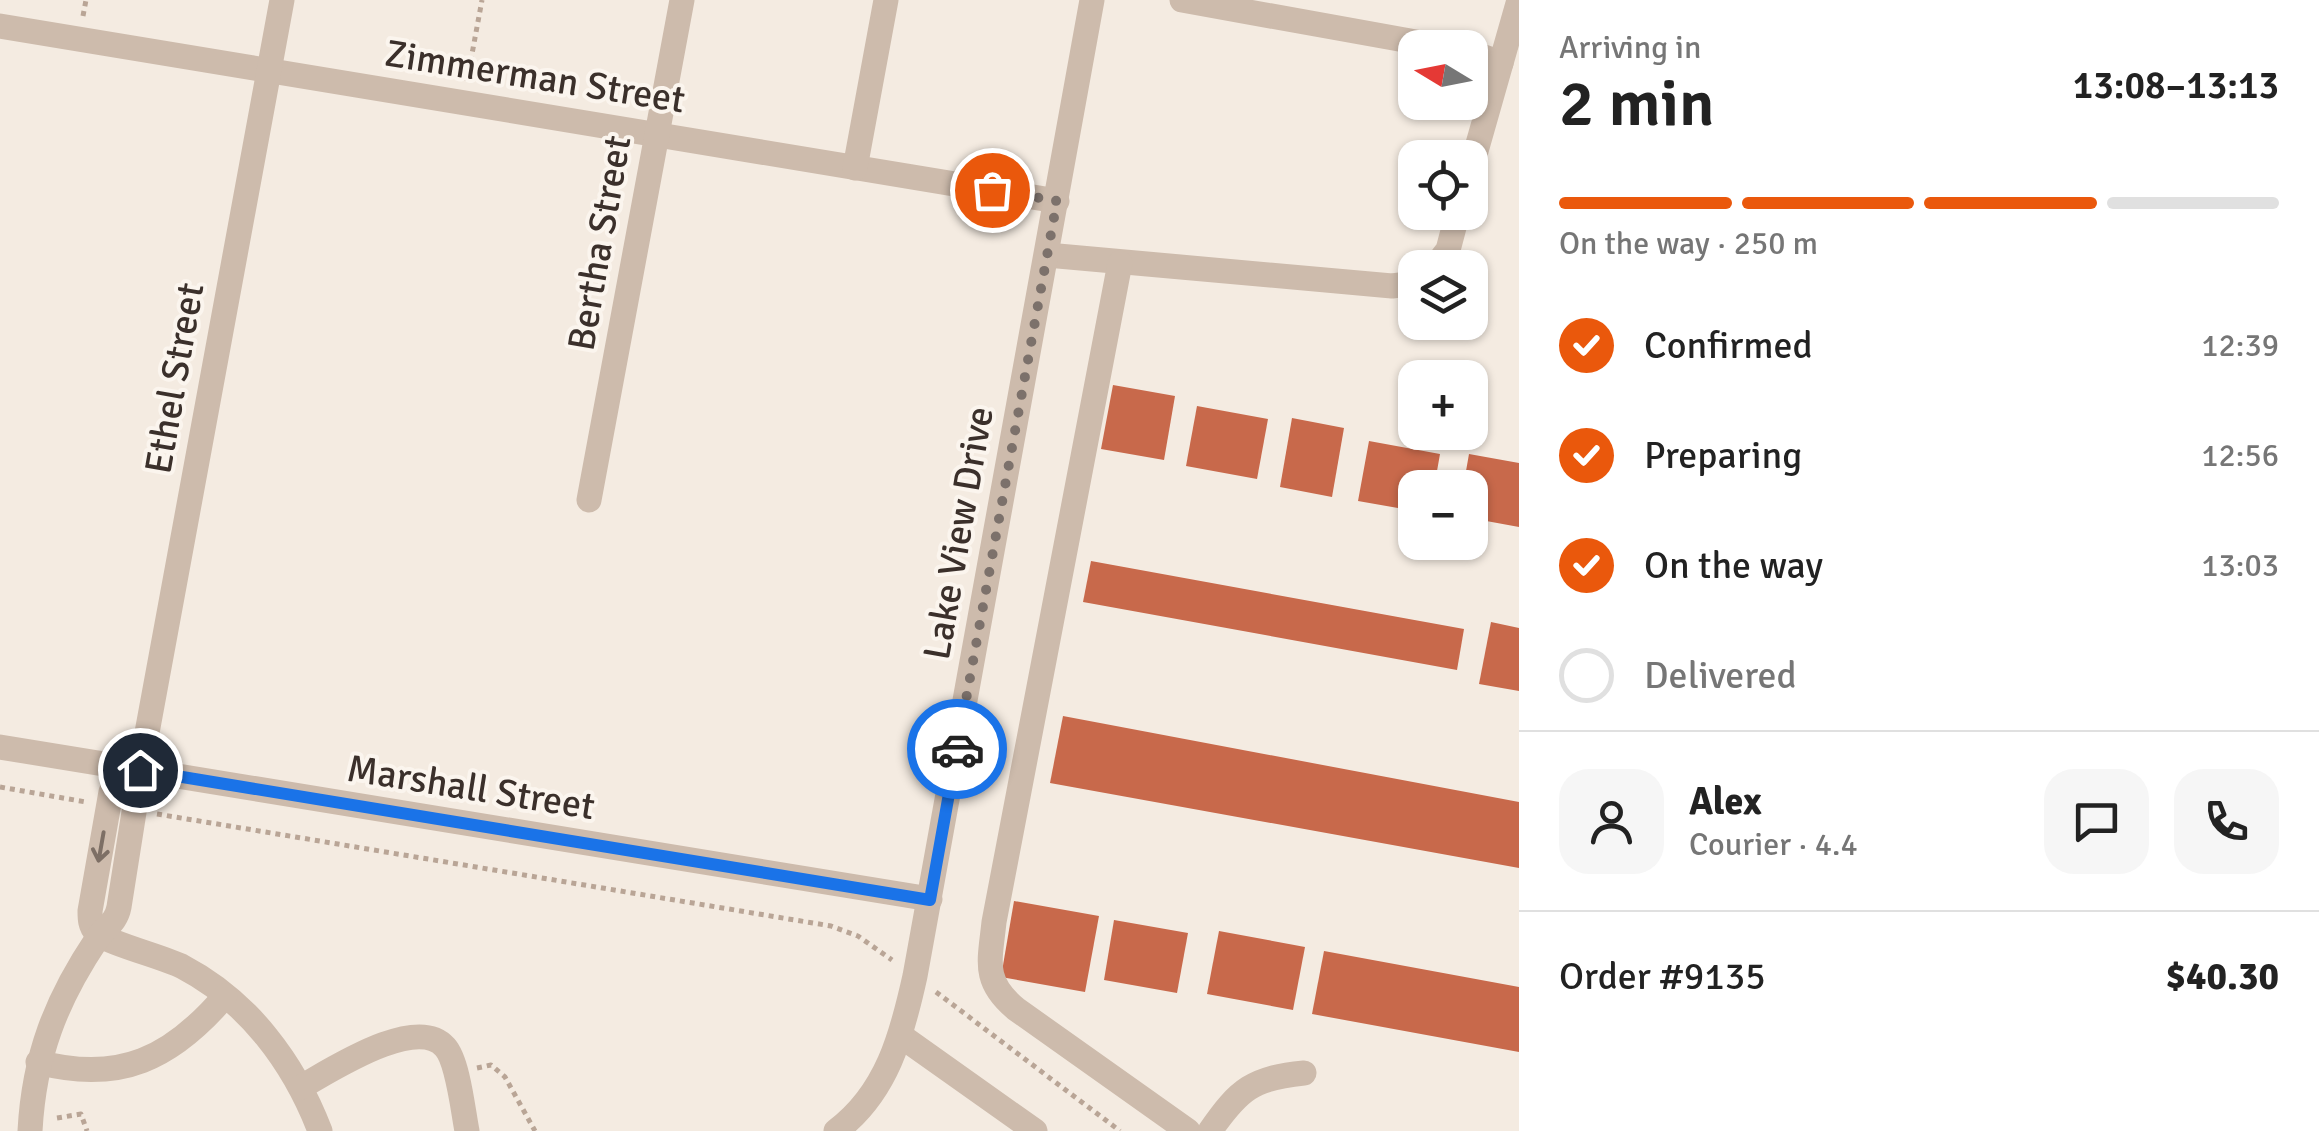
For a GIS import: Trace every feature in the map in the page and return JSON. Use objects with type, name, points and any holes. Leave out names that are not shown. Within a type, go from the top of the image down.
[{"type":"street","name":"Ethel Street","points":[[140,770],[282,0]]},
{"type":"street","name":"Bertha Street","points":[[589,500],[682,0]]},
{"type":"street","points":[[856,168],[886,0]]},
{"type":"street","name":"Lake View Drive","points":[[836,1131],[870,1095],[891,1062],[901,1036],[930,900],[1092,0]]},
{"type":"street","points":[[1182,0],[1398,39]]},
{"type":"street","points":[[1479,140],[1519,0]]},
{"type":"street","name":"Zimmerman Street","points":[[0,26],[1057,201]]},
{"type":"street","points":[[1488,58],[1501,63]]},
{"type":"street","points":[[1047,255],[1398,285]]},
{"type":"street","points":[[1120,263],[994,922],[990,979],[996,992],[1016,1009],[1188,1131]]},
{"type":"street","name":"Marshall Street","points":[[0,747],[930,900]]},
{"type":"street","points":[[140,770],[111,792],[90,921],[98,935],[172,962],[225,996],[274,1045],[301,1088],[320,1131]]},
{"type":"street","points":[[38,1125],[38,1062],[50,1024],[98,935]]},
{"type":"street","points":[[38,1062],[86,1071],[134,1064],[179,1042],[225,996]]},
{"type":"street","points":[[901,1036],[1034,1131]]},
{"type":"street","points":[[301,1088],[356,1056],[414,1037],[430,1038],[442,1044],[451,1057],[467,1131]]},
{"type":"street","points":[[1210,1131],[1231,1100],[1267,1076],[1304,1073]]},
{"type":"path","points":[[463,102],[482,0]]},
{"type":"path","points":[[0,787],[82,801]]},
{"type":"path","points":[[160,814],[831,926],[858,936],[899,964]]},
{"type":"path","points":[[934,990],[1120,1131]]},
{"type":"path","points":[[455,1073],[491,1065],[497,1068],[506,1077],[535,1131]]},
{"type":"path","points":[[38,1125],[80,1114],[87,1131]]},
{"type":"building","points":[[1113,385],[1175,396],[1164,460],[1101,449]]},
{"type":"building","points":[[1197,406],[1268,419],[1257,479],[1186,466]]},
{"type":"building","points":[[1292,418],[1344,428],[1332,497],[1280,487]]},
{"type":"building","points":[[1369,441],[1398,446],[1398,450],[1440,454],[1437,470],[1398,470],[1398,508],[1358,501]]},
{"type":"building","points":[[1469,454],[1519,463],[1519,527],[1488,521],[1488,470],[1466,470]]},
{"type":"building","points":[[1091,561],[1464,629],[1457,670],[1083,602]]},
{"type":"building","points":[[1491,622],[1519,628],[1519,691],[1479,684]]},
{"type":"building","points":[[1063,716],[1519,802],[1519,868],[1050,783]]},
{"type":"building","points":[[1014,901],[1099,916],[1085,992],[1001,977]]},
{"type":"building","points":[[1114,920],[1188,933],[1177,993],[1104,980]]},
{"type":"building","points":[[1219,931],[1305,947],[1293,1010],[1207,994]]},
{"type":"building","points":[[1324,951],[1519,987],[1519,1052],[1312,1014]]},
{"type":"way so far","points":[[957,749],[1057,201],[992,190]]},
{"type":"route","points":[[140,770],[930,900],[957,749]]}]
